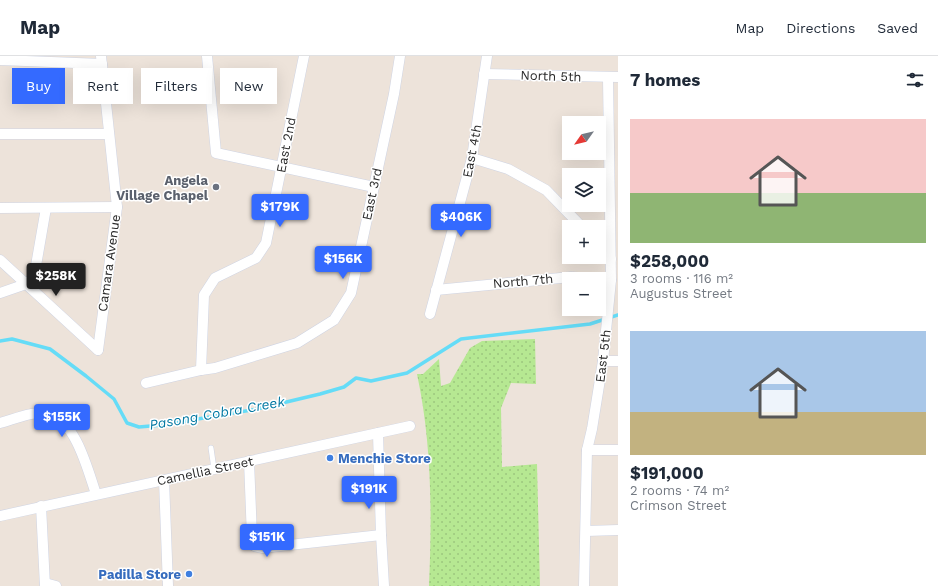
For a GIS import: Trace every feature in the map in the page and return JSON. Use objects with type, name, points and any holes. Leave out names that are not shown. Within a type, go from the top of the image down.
[{"type":"street","points":[[207,56],[216,153],[374,187]]},
{"type":"street","name":"East 2nd","points":[[201,370],[204,295],[215,278],[256,258],[266,243],[304,56]]},
{"type":"street","name":"East 3rd","points":[[146,383],[215,368],[297,343],[334,320],[351,293],[394,94],[400,56]]},
{"type":"street","name":"East 4th","points":[[430,314],[472,158],[487,56]]},
{"type":"street","points":[[0,60],[102,60]]},
{"type":"street","name":"Camara Avenue","points":[[26,284],[98,350],[117,207],[102,60]]},
{"type":"street","name":"North 5th","points":[[484,74],[613,78]]},
{"type":"street","name":"East 5th","points":[[584,586],[587,450],[592,429],[603,361],[611,280],[613,78]]},
{"type":"street","points":[[0,134],[109,134]]},
{"type":"street","points":[[472,158],[508,169],[546,190],[575,220]]},
{"type":"street","points":[[0,208],[117,207]]},
{"type":"street","points":[[0,293],[26,284],[34,276],[46,208]]},
{"type":"street","points":[[606,254],[611,259]]},
{"type":"street","points":[[0,260],[26,284]]},
{"type":"street","name":"North 7th","points":[[436,290],[571,277],[611,280]]},
{"type":"street","points":[[603,361],[618,361]]},
{"type":"street","points":[[0,423],[36,413],[49,414],[61,420],[71,432],[79,447],[96,494]]},
{"type":"street","name":"Camellia Street","points":[[0,516],[410,426]]},
{"type":"street","points":[[378,433],[384,586]]},
{"type":"street","points":[[587,450],[618,450]]},
{"type":"street","points":[[249,461],[252,537],[254,546],[262,548],[381,535]]},
{"type":"street","points":[[164,480],[168,586]]},
{"type":"street","points":[[41,506],[45,585],[56,586]]},
{"type":"street","points":[[586,531],[618,530]]},
{"type":"lane","points":[[211,448],[214,468]]},
{"type":"green space","points":[[535,339],[536,384],[511,383],[501,408],[502,467],[537,464],[540,586],[429,586],[430,480],[426,427],[417,374],[423,374],[439,359],[441,386],[450,383],[470,348],[482,341]]},
{"type":"waterway","name":"Pasong Cobra Creek","points":[[0,341],[12,339],[50,349],[114,399],[127,423],[139,427],[162,425],[257,409],[344,387],[356,378],[371,381],[407,373],[461,339],[590,324],[618,315]]},
{"type":"place","name":"Angela Village Chapel","points":[[216,187]]},
{"type":"place","name":"Menchie Store","points":[[330,458]]},
{"type":"place","name":"Padilla Store","points":[[189,574]]}]
